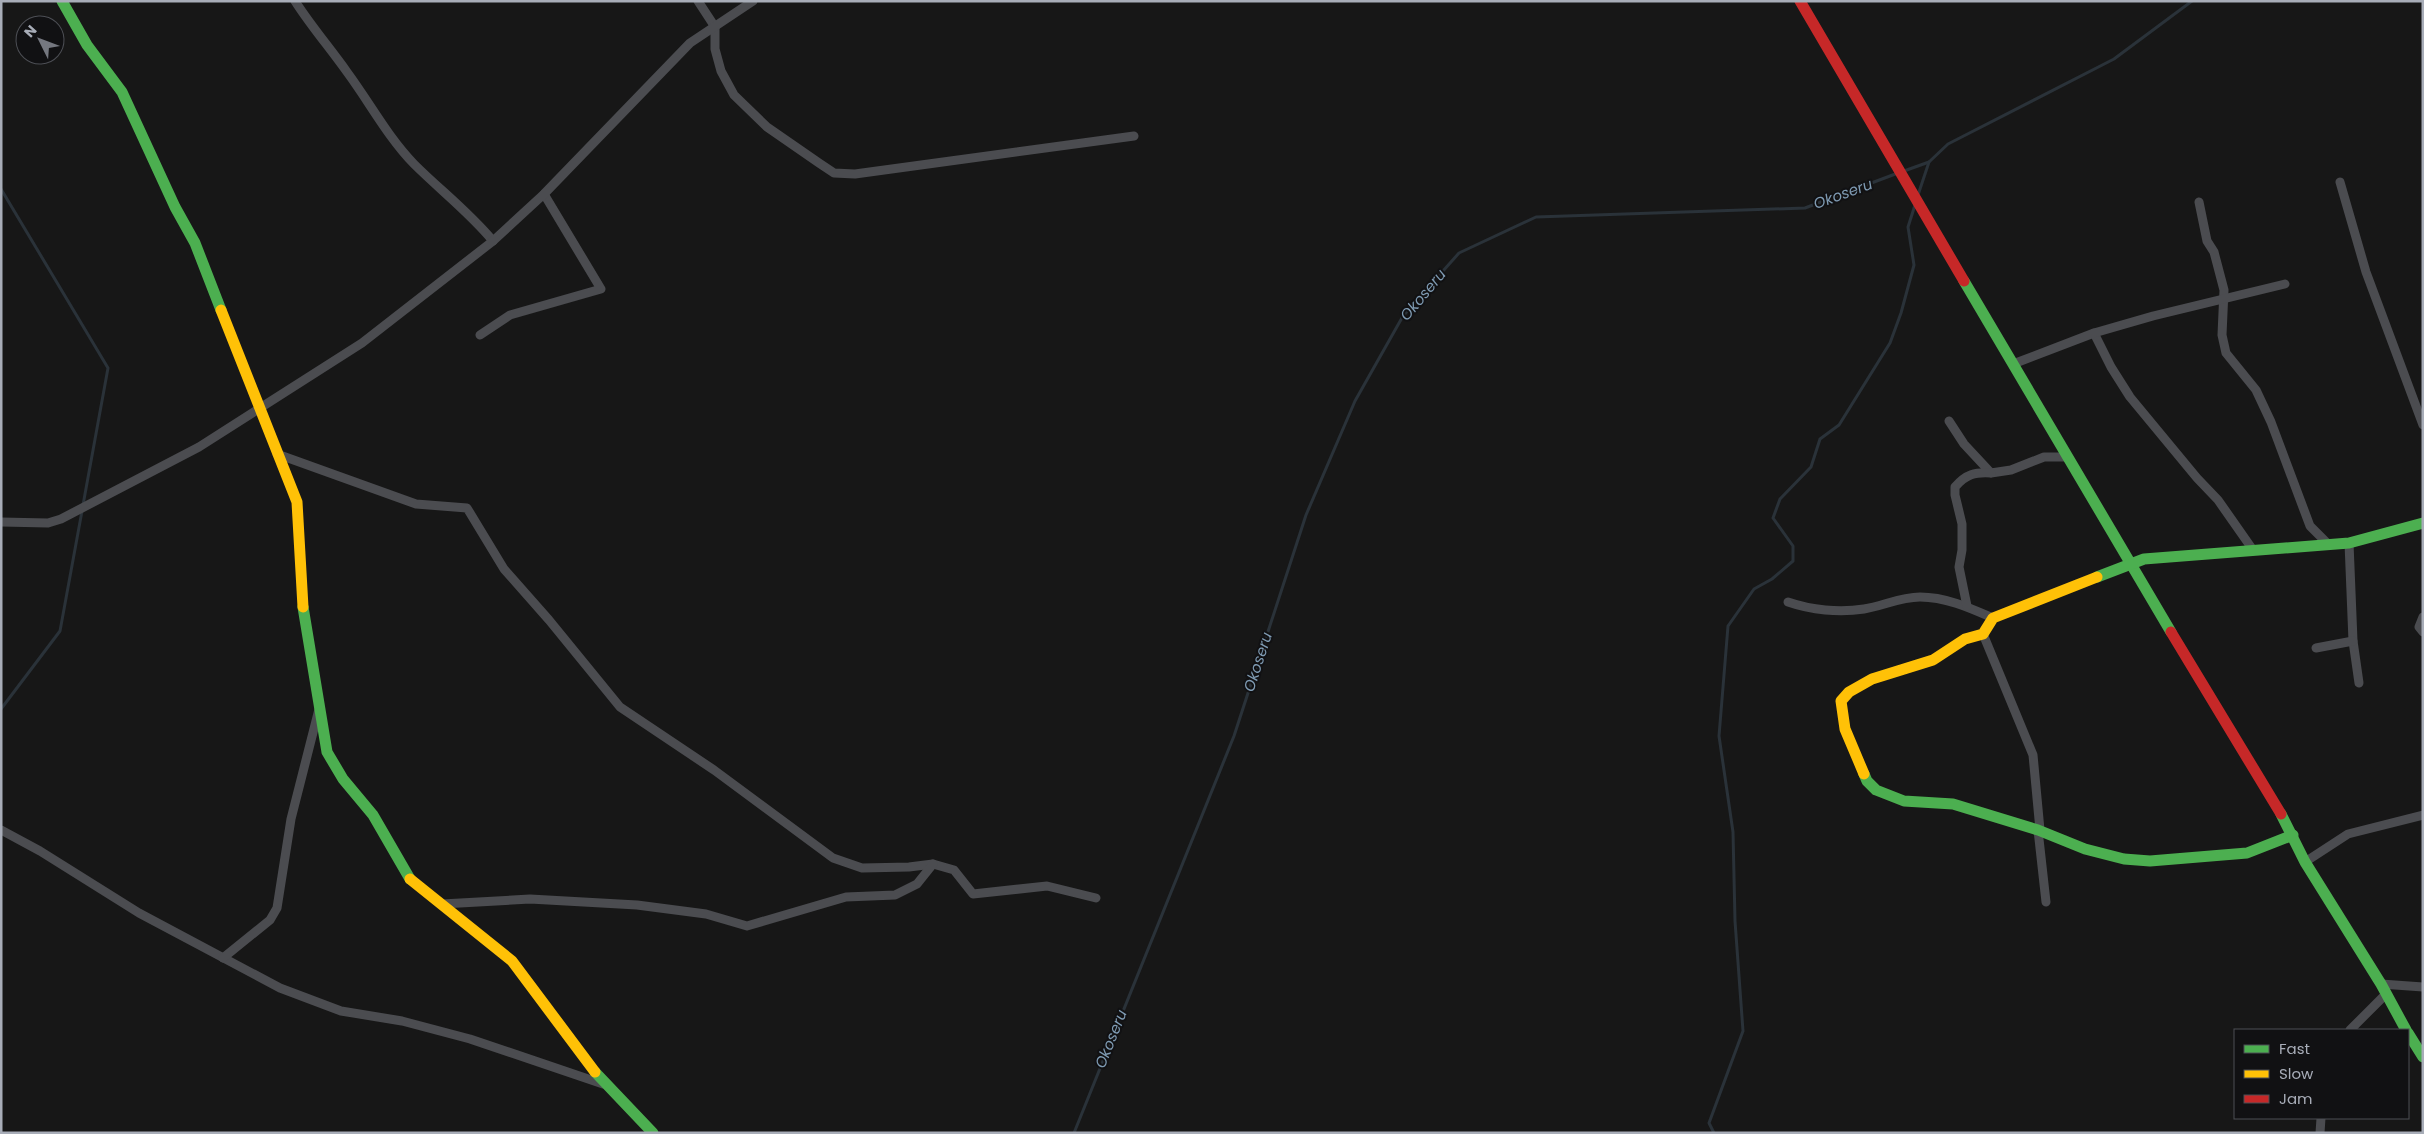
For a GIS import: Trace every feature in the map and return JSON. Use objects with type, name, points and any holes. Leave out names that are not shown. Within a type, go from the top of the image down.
[{"type":"street","points":[[62,1],[87,45],[122,92],[172,199],[195,243],[297,502],[303,604],[327,752],[336,769],[373,816],[409,878],[512,961],[604,1084],[653,1133]]},
{"type":"street","points":[[295,1],[325,45],[347,71],[387,134],[415,165],[466,210],[493,241]]},
{"type":"street","points":[[698,1],[715,27],[715,49],[719,64],[734,95],[767,127],[834,173],[855,174],[1134,136]]},
{"type":"street","points":[[1,522],[48,523],[61,519],[199,447],[362,343],[493,241],[544,194],[690,43],[753,1]]},
{"type":"street","points":[[1800,1],[1868,120],[1989,322],[2066,457],[2293,835],[2305,862],[2405,1029]]},
{"type":"street","points":[[2340,182],[2366,272],[2423,425]]},
{"type":"street","points":[[480,335],[510,315],[601,289],[544,194]]},
{"type":"street","points":[[2199,202],[2207,241],[2214,252],[2224,290],[2222,335],[2226,353],[2256,390],[2271,422],[2310,526],[2328,544]]},
{"type":"street","points":[[2013,364],[2094,333],[2285,284]]},
{"type":"street","points":[[2094,333],[2111,367],[2130,397],[2197,478],[2218,500],[2253,550]]},
{"type":"street","points":[[1949,421],[1964,444],[1991,473]]},
{"type":"street","points":[[277,454],[416,504],[467,508],[504,570],[549,620],[620,707],[714,770],[834,858],[862,868],[909,867],[933,864],[954,870],[973,894],[1047,886],[1096,898]]},
{"type":"street","points":[[1967,606],[1959,567],[1962,550],[1962,524],[1955,496],[1956,487],[1967,476],[1978,472],[1991,473],[2011,470],[2044,457],[2066,457]]},
{"type":"street","points":[[2293,835],[2247,853],[2150,861],[2105,855],[2038,830],[1953,804],[1904,801],[1876,790],[1867,782],[1845,729],[1841,701],[1849,692],[1872,678],[1933,660],[1966,639],[1984,634],[1993,618],[2144,559],[2349,543],[2422,524]]},
{"type":"street","points":[[2349,543],[2353,641],[2360,682]]},
{"type":"street","points":[[1788,602],[1808,609],[1863,609],[1897,600],[1921,597],[1954,602],[1993,618]]},
{"type":"street","points":[[2423,617],[2420,627],[2423,632]]},
{"type":"street","points":[[1984,634],[2032,755],[2046,902]]},
{"type":"street","points":[[2316,648],[2353,641]]},
{"type":"street","points":[[223,958],[270,920],[277,908],[291,819],[320,704]]},
{"type":"street","points":[[2305,862],[2348,834],[2423,815]]},
{"type":"street","points":[[1,830],[40,851],[139,913],[280,988],[341,1011],[402,1021],[470,1039],[604,1084]]},
{"type":"street","points":[[442,904],[530,899],[637,905],[706,914],[747,926],[846,897],[895,895],[918,884],[933,864]]},
{"type":"street","points":[[2351,1029],[2383,990],[2423,987]]},
{"type":"street","points":[[2409,1035],[2423,1057]]},
{"type":"street","points":[[2320,1133],[2321,1119]]},
{"type":"waterway","name":"Okoseru","points":[[1904,171],[1929,162],[1948,144],[2114,59],[2192,1]]},
{"type":"waterway","points":[[1918,195],[1929,162]]},
{"type":"waterway","name":"Okoseru","points":[[1074,1133],[1234,736],[1306,515],[1355,401],[1403,316],[1459,253],[1536,217],[1805,208],[1898,173]]},
{"type":"waterway","points":[[1,189],[108,368],[83,505]]},
{"type":"waterway","points":[[1714,1133],[1709,1123],[1743,1031],[1735,921],[1733,832],[1719,736],[1728,626],[1754,589],[1772,579],[1793,561],[1793,546],[1773,518],[1780,499],[1811,467],[1820,439],[1839,425],[1890,343],[1901,313],[1914,265],[1908,227],[1915,205]]},
{"type":"waterway","points":[[1,709],[60,631],[82,511]]},
{"type":"traffic: fast","points":[[62,1],[87,45],[122,92],[175,207],[195,243],[221,310]]},
{"type":"traffic: fast","points":[[1964,281],[2171,632]]},
{"type":"traffic: fast","points":[[2097,577],[2144,559],[2349,543],[2423,523]]},
{"type":"traffic: fast","points":[[303,607],[327,752],[343,779],[373,815],[410,879]]},
{"type":"traffic: fast","points":[[1864,774],[1867,781],[1876,790],[1904,801],[1953,804],[2038,830],[2085,849],[2124,859],[2150,861],[2247,853],[2293,835]]},
{"type":"traffic: fast","points":[[2281,814],[2305,862],[2381,984],[2405,1029]]},
{"type":"traffic: fast","points":[[2409,1035],[2423,1057]]},
{"type":"traffic: fast","points":[[595,1072],[653,1133]]},
{"type":"traffic: slow","points":[[221,310],[297,502],[303,607]]},
{"type":"traffic: slow","points":[[1864,774],[1845,729],[1841,701],[1849,692],[1872,679],[1933,660],[1965,639],[1983,634],[1993,618],[2097,577]]},
{"type":"traffic: slow","points":[[410,879],[512,961],[595,1072]]},
{"type":"traffic: jam","points":[[1800,1],[1964,281]]},
{"type":"traffic: jam","points":[[2171,632],[2281,814]]}]
